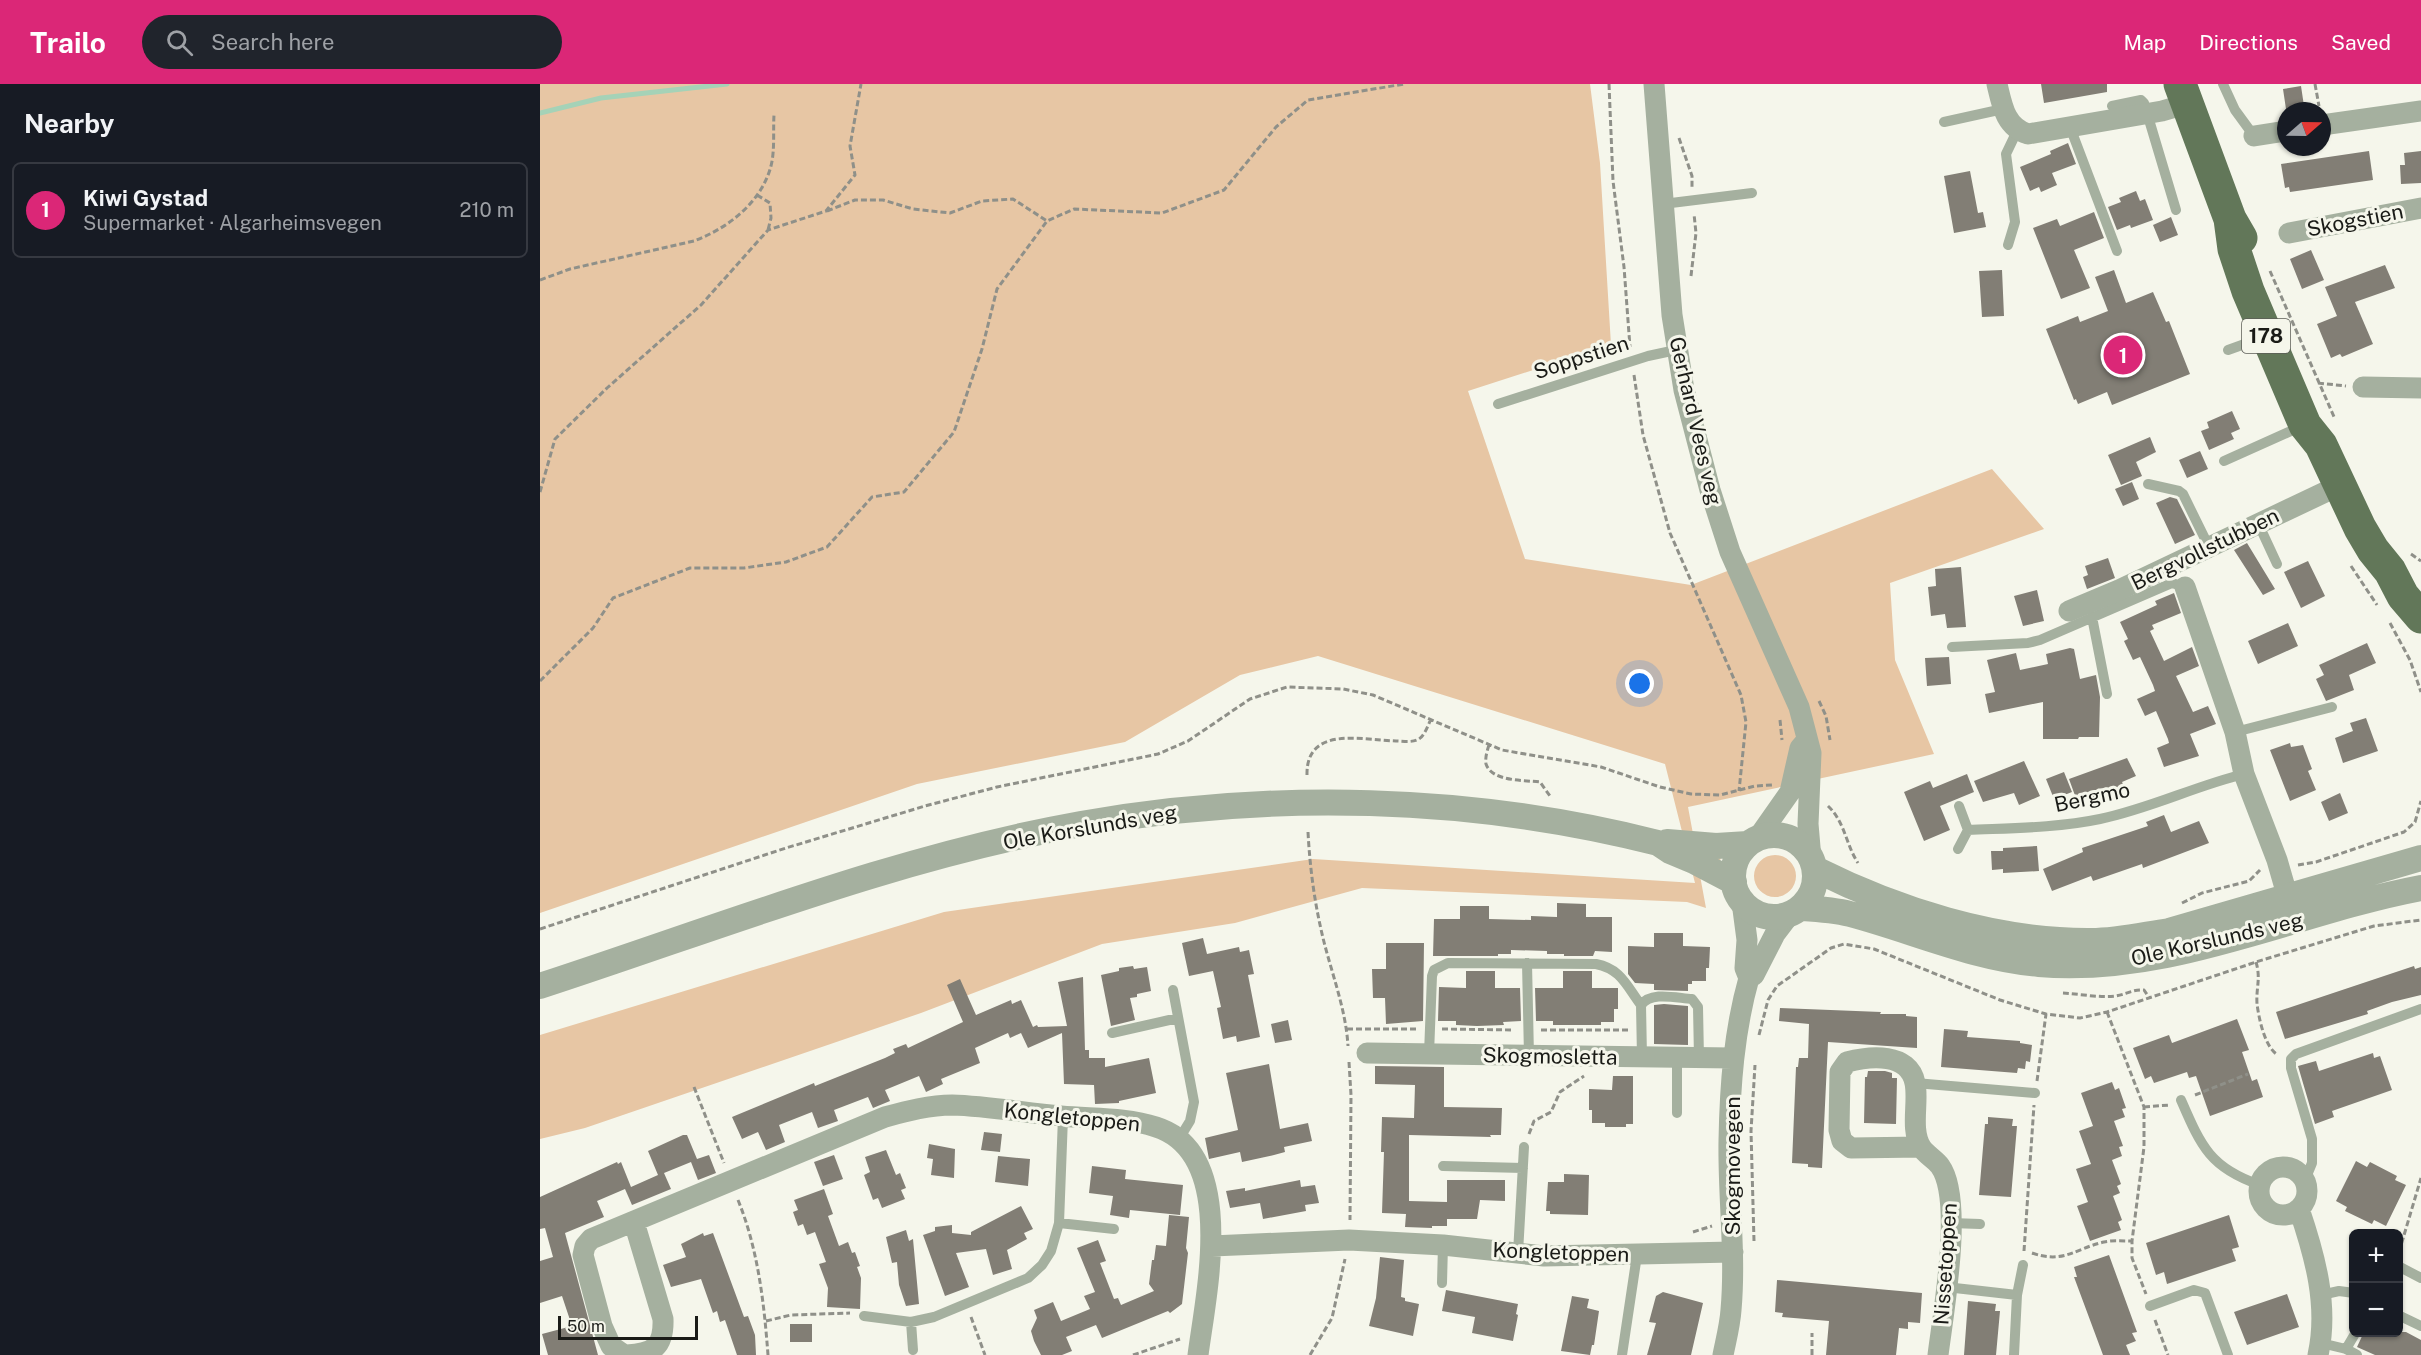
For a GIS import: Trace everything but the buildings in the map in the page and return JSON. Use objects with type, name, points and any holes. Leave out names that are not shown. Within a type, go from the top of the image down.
[{"type":"main road","name":"178","points":[[2183,94],[2230,219],[2246,245],[2273,333],[2321,428],[2340,485],[2364,536],[2398,561],[2421,590]]},
{"type":"main road","name":"178","points":[[2398,561],[2408,624]]},
{"type":"street","name":"Gerhard Vees veg","points":[[1654,84],[1676,350],[1693,429],[1727,542],[1749,599],[1799,707],[1811,753],[1808,824],[1813,864]]},
{"type":"street","points":[[1997,84],[2003,109],[2009,122],[2017,131],[2028,134],[2145,113],[2183,94]]},
{"type":"street","points":[[2331,124],[2421,111]]},
{"type":"street","points":[[2254,136],[2277,132]]},
{"type":"street","name":"Skogstien","points":[[2289,233],[2421,208]]},
{"type":"street","points":[[2362,387],[2421,388]]},
{"type":"street","name":"Bergvollstubben","points":[[2069,611],[2119,590],[2340,485]]},
{"type":"street","points":[[2186,587],[2235,732],[2244,774],[2277,860],[2294,922]]},
{"type":"street","points":[[1753,841],[1767,835],[1788,837],[1806,849],[1813,864],[1813,890],[1796,910],[1770,917],[1760,915],[1738,892],[1736,861],[1790,792],[1800,748],[1807,741]]},
{"type":"street","name":"Ole Korslunds veg","points":[[540,986],[918,863],[1022,836],[1081,824],[1170,811],[1292,803],[1372,803],[1463,809],[1542,818],[1658,843],[1694,861],[1738,892]]},
{"type":"street","name":"Ole Korslunds veg","points":[[1658,843],[1670,841],[1716,846],[1753,841]]},
{"type":"street","name":"Ole Korslunds veg","points":[[1813,864],[1860,891],[1957,923],[2000,934],[2040,940],[2089,942],[2169,931],[2421,858]]},
{"type":"street","name":"Ole Korslunds veg","points":[[1796,910],[1848,913],[1947,946],[1993,957],[2040,964],[2088,965],[2172,954],[2421,888]]},
{"type":"street","name":"Skogmovegen","points":[[1723,1355],[1743,1250],[1732,1219],[1729,1142],[1733,1058],[1741,1005],[1749,978],[1745,968],[1747,939],[1738,892]]},
{"type":"street","name":"Skogmovegen","points":[[1749,978],[1754,975],[1771,941],[1796,910]]},
{"type":"street","name":"Skogmosletta","points":[[1368,1053],[1733,1058]]},
{"type":"street","points":[[1893,1058],[1908,1067],[1916,1083],[1915,1120],[1920,1147],[1851,1148],[1842,1141],[1839,1130],[1840,1072],[1847,1062],[1858,1059],[1893,1058]]},
{"type":"street","name":"Kongletoppen","points":[[634,1222],[663,1319],[663,1334],[660,1343],[646,1354],[626,1355],[611,1346],[602,1326],[583,1255],[585,1246],[591,1239],[885,1117],[915,1109],[951,1105],[1063,1117],[1119,1119],[1158,1127],[1179,1139],[1195,1160],[1211,1202],[1212,1246],[1349,1240],[1443,1245],[1572,1257],[1743,1250]]},
{"type":"street","name":"Nissetoppen","points":[[1920,1147],[1941,1166],[1949,1188],[1951,1223],[1938,1355]]},
{"type":"street","points":[[2286,1167],[2297,1171],[2305,1180],[2308,1190],[2306,1201],[2299,1209],[2290,1214],[2280,1215],[2270,1212],[2263,1205],[2259,1195],[2260,1185],[2265,1175],[2274,1168],[2286,1167]]},
{"type":"street","points":[[2299,1209],[2313,1251],[2321,1295],[2319,1349]]},
{"type":"street","points":[[1198,1355],[1212,1246]]},
{"type":"lane","points":[[2223,84],[2235,110],[2254,136]]},
{"type":"lane","points":[[2112,106],[2141,100],[2144,103],[2145,113],[2166,171],[2176,210]]},
{"type":"lane","points":[[1944,122],[2003,109]]},
{"type":"lane","points":[[2070,127],[2117,251]]},
{"type":"lane","points":[[2008,245],[2015,222],[2006,154],[2017,131]]},
{"type":"lane","points":[[1664,204],[1752,194]]},
{"type":"lane","points":[[2228,350],[2273,333]]},
{"type":"lane","name":"Soppstien","points":[[1498,404],[1632,361],[1676,350]]},
{"type":"lane","points":[[2224,460],[2321,428]]},
{"type":"lane","points":[[2148,484],[2183,494],[2209,547]]},
{"type":"lane","points":[[2258,523],[2277,564]]},
{"type":"lane","points":[[1952,647],[2028,643],[2040,640],[2172,583],[2186,587]]},
{"type":"lane","points":[[2092,617],[2107,694]]},
{"type":"lane","points":[[2235,732],[2332,707]]},
{"type":"lane","name":"Bergmo","points":[[1968,830],[2049,826],[2100,819],[2244,774]]},
{"type":"lane","points":[[1958,849],[1968,830],[1959,806]]},
{"type":"lane","points":[[1429,1054],[1432,976],[1434,970],[1448,963],[1610,966],[1641,1005]]},
{"type":"lane","points":[[1527,963],[1529,1056]]},
{"type":"lane","points":[[1173,990],[1194,1102],[1190,1121],[1179,1139]]},
{"type":"lane","points":[[1642,1057],[1641,1005],[1645,999],[1653,996],[1692,999],[1696,1002],[1699,1058]]},
{"type":"lane","points":[[2305,1180],[2312,1162],[2312,1139],[2291,1068],[2291,1059],[2296,1054],[2421,1009]]},
{"type":"lane","points":[[1112,1033],[1178,1018]]},
{"type":"lane","points":[[1677,1058],[1677,1113]]},
{"type":"lane","points":[[1916,1083],[2035,1093]]},
{"type":"lane","points":[[2181,1100],[2194,1131],[2212,1160],[2240,1179],[2260,1185]]},
{"type":"lane","points":[[864,1316],[910,1322],[934,1317],[1028,1278],[1042,1265],[1051,1251],[1059,1223],[1063,1117]]},
{"type":"lane","points":[[1518,1253],[1524,1147]]},
{"type":"lane","points":[[1443,1166],[1523,1168]]},
{"type":"lane","points":[[1059,1223],[1114,1229]]},
{"type":"lane","points":[[1951,1223],[1980,1224]]},
{"type":"lane","points":[[1442,1283],[1443,1245]]},
{"type":"lane","points":[[1622,1355],[1637,1255]]},
{"type":"lane","points":[[2014,1355],[2017,1295],[2023,1265]]},
{"type":"lane","points":[[2403,1269],[2421,1278]]},
{"type":"lane","points":[[1946,1287],[2017,1295]]},
{"type":"lane","points":[[2150,1306],[2194,1290],[2205,1293],[2228,1355]]},
{"type":"lane","points":[[2321,1295],[2349,1290]]},
{"type":"lane","points":[[2403,1317],[2421,1326]]},
{"type":"lane","points":[[910,1322],[913,1350]]},
{"type":"lane","points":[[2346,1349],[2353,1337]]},
{"type":"lane","points":[[2319,1349],[2346,1349],[2357,1355]]},
{"type":"path","points":[[826,212],[855,175],[850,146],[861,84]]},
{"type":"path","points":[[540,681],[594,628],[613,598],[690,568],[744,568],[786,562],[827,547],[872,497],[904,492],[954,432],[982,349],[997,289],[1047,221],[1074,209],[1162,213],[1224,190],[1276,127],[1308,100],[1404,84]]},
{"type":"path","points":[[1609,84],[1613,181],[1624,267],[1632,361],[1643,435],[1670,533],[1741,695],[1746,722],[1739,791]]},
{"type":"path","points":[[2315,84],[2318,102]]},
{"type":"path","points":[[540,280],[570,269],[694,241],[707,236],[736,218],[757,195],[771,166],[774,115]]},
{"type":"path","points":[[1678,136],[1692,176],[1696,233],[1690,266],[1691,285]]},
{"type":"path","points":[[540,492],[555,439],[607,388],[701,305],[768,230],[771,203],[757,195]]},
{"type":"path","points":[[768,230],[826,212],[855,200],[883,200],[913,209],[950,213],[982,201],[1014,199],[1047,221]]},
{"type":"path","points":[[2270,270],[2318,383],[2321,428]]},
{"type":"path","points":[[2318,383],[2362,387]]},
{"type":"path","points":[[2398,561],[2421,561]]},
{"type":"path","points":[[2408,624],[2410,660],[2421,692]]},
{"type":"path","points":[[1817,696],[1826,716],[1831,747]]},
{"type":"path","points":[[1307,775],[1310,757],[1323,742],[1338,739],[1411,742],[1423,735],[1431,719]]},
{"type":"path","points":[[1489,745],[1485,761],[1494,774],[1540,782],[1550,796]]},
{"type":"path","points":[[2181,903],[2202,893],[2249,881],[2262,866],[2277,860],[2296,865],[2316,862],[2404,832],[2415,822],[2421,801]]},
{"type":"path","points":[[1826,804],[1836,813],[1850,851],[1859,865]]},
{"type":"path","points":[[1308,832],[1310,872],[1316,909],[1347,1029],[1351,1107],[1349,1240],[1332,1318],[1310,1355]]},
{"type":"path","points":[[1758,1040],[1768,1000],[1777,986],[1831,948],[1844,944],[1874,949],[2000,1000],[2046,1014],[2080,1018],[2150,999],[2256,962],[2374,926],[2421,920]]},
{"type":"path","points":[[2256,962],[2260,975],[2257,1006],[2266,1037],[2273,1052],[2291,1059]]},
{"type":"path","points":[[2063,993],[2106,996],[2137,989],[2145,990],[2150,999]]},
{"type":"path","points":[[2107,1012],[2144,1107],[2144,1147],[2132,1240],[2132,1258],[2168,1355]]},
{"type":"path","points":[[2023,1265],[2035,1093],[2046,1014]]},
{"type":"path","points":[[1347,1029],[1641,1030]]},
{"type":"path","points":[[1524,1147],[1534,1121],[1551,1112],[1560,1092],[1592,1071],[1600,1057]]},
{"type":"path","points":[[1743,1250],[1754,1218],[1751,1131],[1755,1061]]},
{"type":"path","points":[[2144,1107],[2171,1105],[2248,1074]]},
{"type":"path","points":[[694,1087],[745,1217],[755,1251],[766,1321],[768,1355]]},
{"type":"path","points":[[2403,1237],[2421,1178]]},
{"type":"path","points":[[1671,1253],[1676,1237],[1732,1219],[1754,1218]]},
{"type":"path","points":[[2024,1250],[2048,1258],[2060,1257],[2105,1241],[2132,1240]]},
{"type":"path","points":[[967,1304],[985,1355]]},
{"type":"path","points":[[766,1321],[791,1315],[853,1312],[864,1316]]},
{"type":"path","points":[[1133,1355],[1201,1332]]},
{"type":"path","points":[[1812,1333],[1812,1355]]},
{"type":"shaded area","points":[[540,84],[1590,84],[1600,163],[1611,345],[1468,391],[1525,559],[1691,585],[1992,469],[2044,529],[1890,583],[1895,660],[1934,754],[1688,807],[1696,850],[1722,854],[1719,864],[1696,854],[1706,908],[1687,902],[1362,888],[1235,923],[1102,944],[921,1013],[585,1128],[540,1139],[540,1035],[944,912],[1313,859],[1695,883],[1665,764],[1318,656],[1240,675],[1125,742],[917,784],[540,913]]},
{"type":"shaded area","points":[[1775,855],[1783,856],[1790,861],[1795,868],[1795,884],[1790,891],[1783,896],[1775,897],[1767,896],[1760,891],[1755,884],[1754,876],[1755,868],[1760,861],[1767,856]]},
{"type":"waterway","points":[[540,113],[601,98],[727,84]]},
{"type":"place","name":"Kiwi Gystad","points":[[2123,355]]}]
